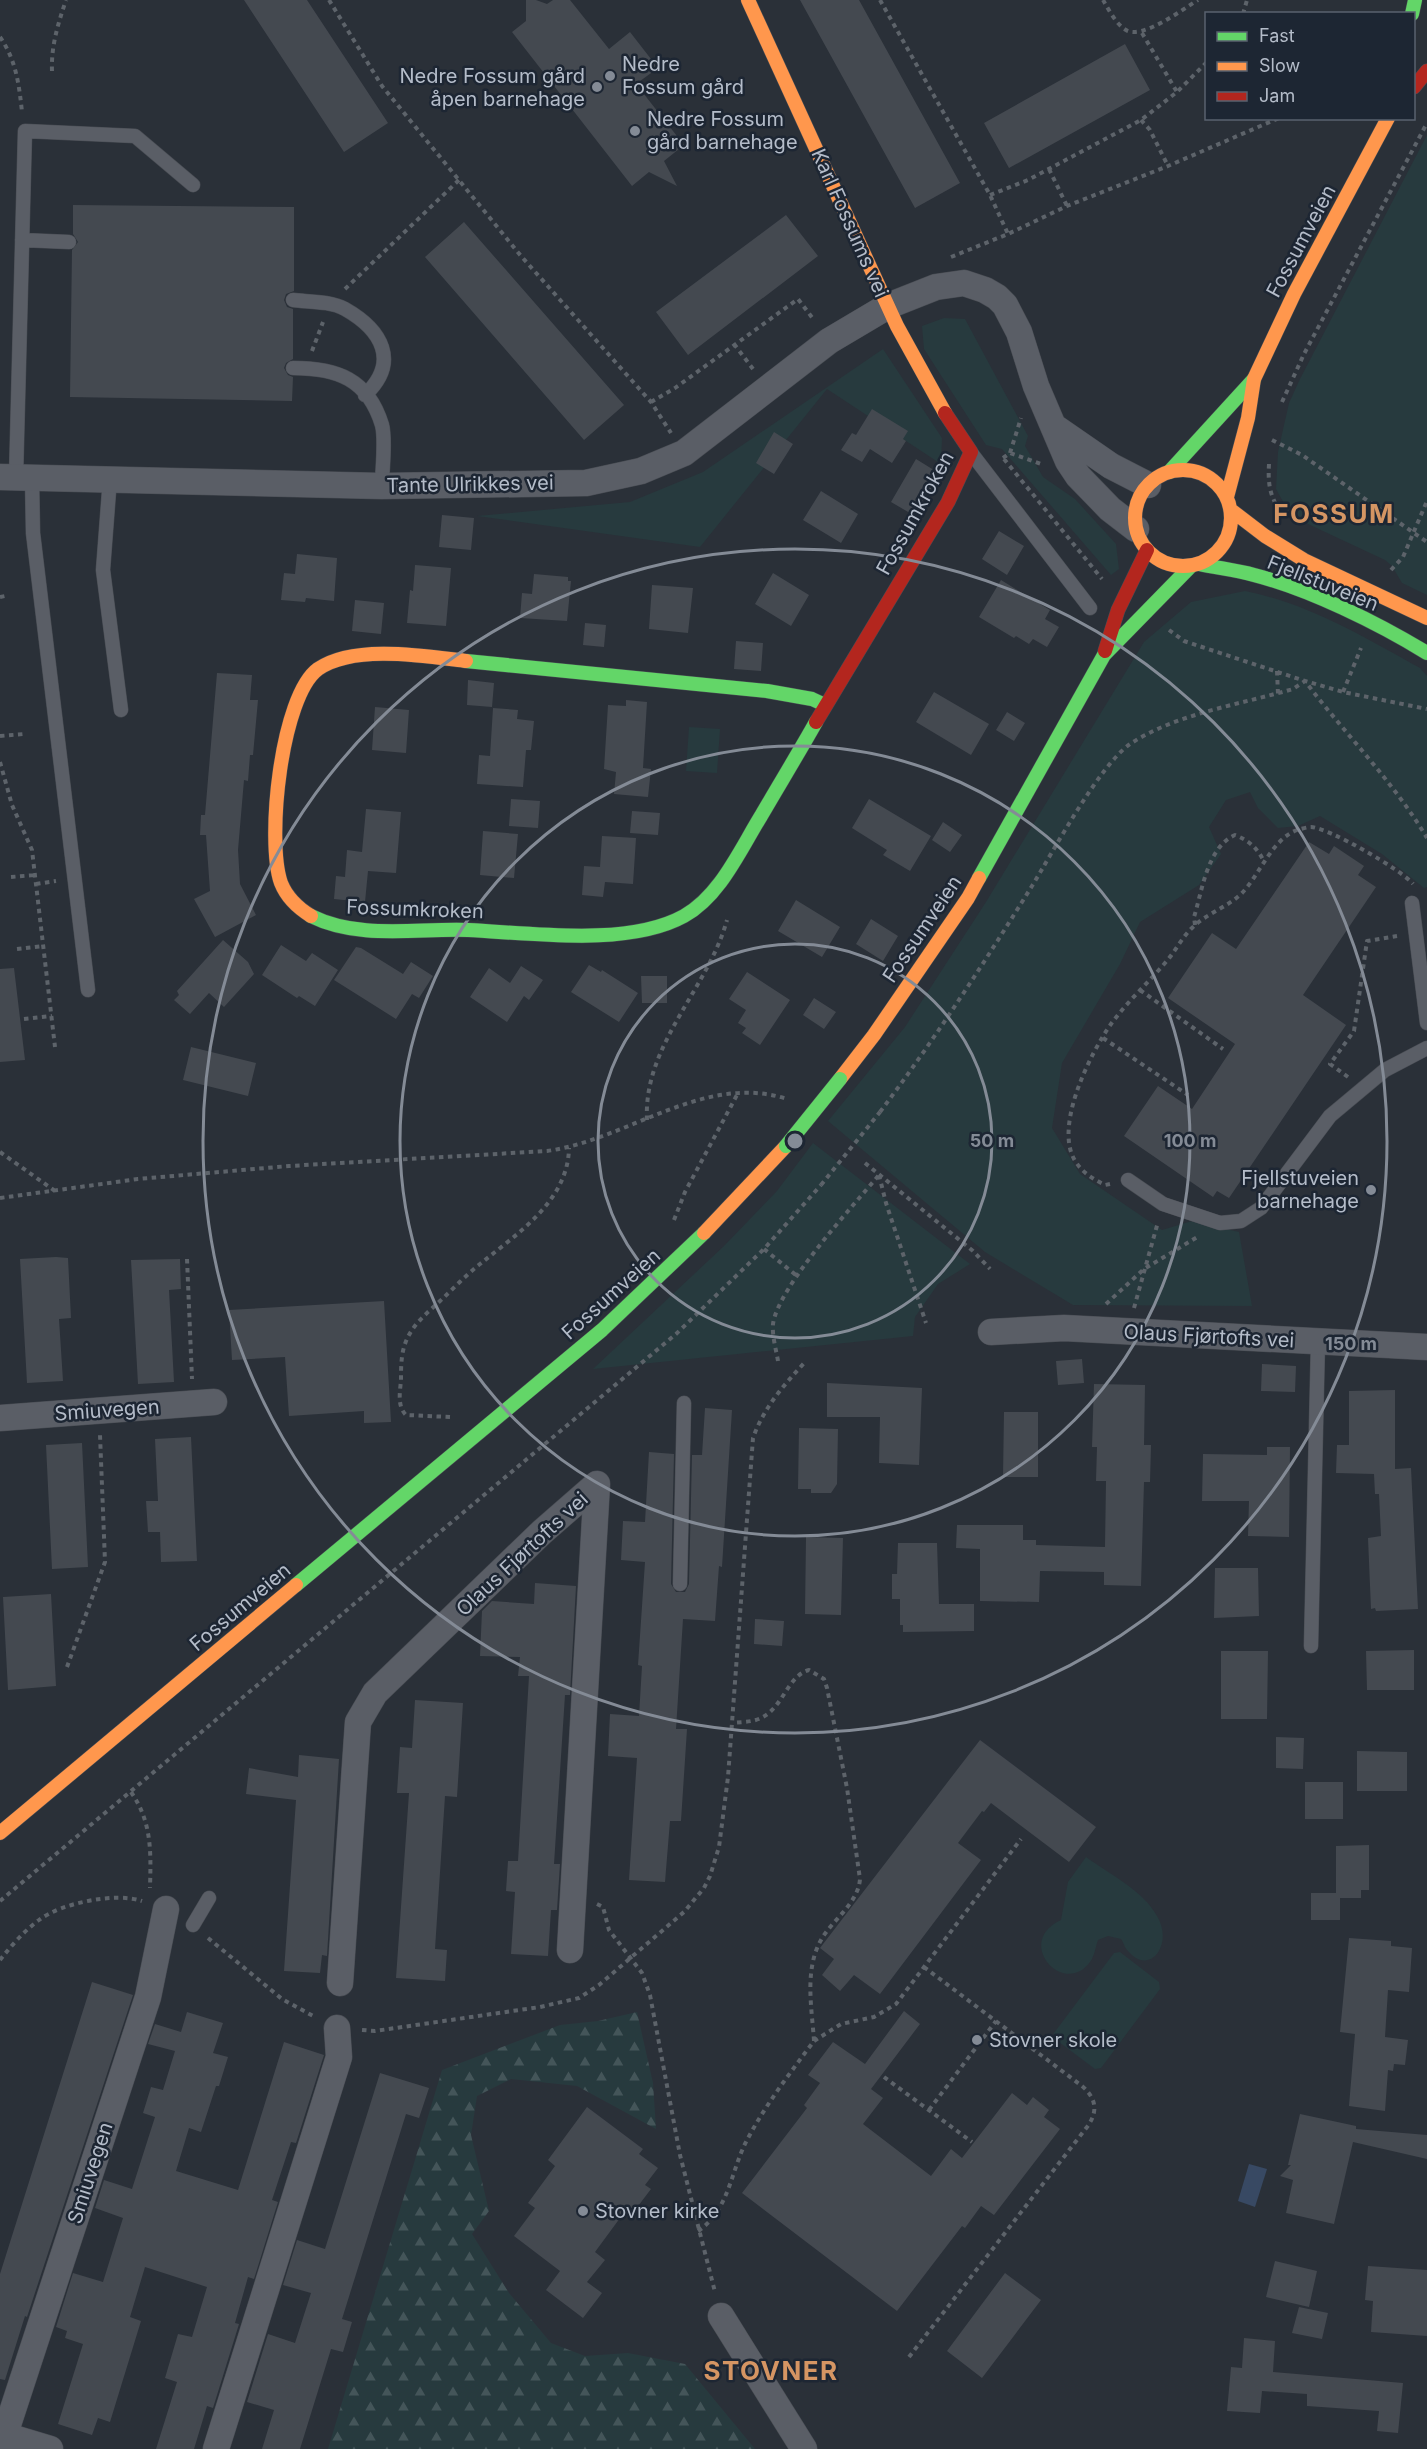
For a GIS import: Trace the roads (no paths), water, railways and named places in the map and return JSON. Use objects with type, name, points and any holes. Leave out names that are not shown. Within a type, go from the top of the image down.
[{"type":"street","name":"Karl Fossums vei","points":[[748,0],[888,306],[936,287],[951,284],[974,285],[997,297],[1012,316],[1019,332],[1036,386],[1056,428],[1068,461],[1078,476],[1141,540]]},
{"type":"street","points":[[1420,0],[1427,11]]},
{"type":"street","points":[[1415,85],[1427,71]]},
{"type":"street","name":"Fossumveien","points":[[0,1833],[602,1330],[684,1254],[786,1146],[898,1001],[968,898],[1104,656],[1141,540],[1137,506],[1158,479],[1213,426],[1254,379],[1294,294],[1386,120]]},
{"type":"street","name":"Tante Ulrikkes vei","points":[[16,477],[382,486],[586,483],[641,471],[684,453],[829,341],[888,306]]},
{"type":"street","name":"Fossumkroken","points":[[825,705],[812,699],[767,691],[451,660],[384,655],[355,656],[336,660],[322,665],[301,687],[289,724],[276,832],[276,859],[282,883],[290,899],[319,920],[358,928],[575,934],[640,929],[676,920],[702,902],[722,878],[948,502],[971,452],[938,403],[888,306]]},
{"type":"street","name":"Fossumveien","points":[[1227,497],[1248,418],[1254,379]]},
{"type":"street","name":"Karl Fossums vei","points":[[1056,428],[1111,466],[1158,479]]},
{"type":"street","name":"Fossumveien","points":[[1104,656],[1195,565],[1209,560],[1225,543],[1230,533],[1231,510],[1227,497],[1219,485],[1196,471],[1158,479]]},
{"type":"street","name":"Fjellstuveien","points":[[1231,510],[1265,536],[1304,560],[1427,618]]},
{"type":"street","points":[[1141,540],[1167,564],[1195,565]]},
{"type":"street","name":"Fjellstuveien","points":[[1195,565],[1254,575],[1292,587],[1394,633],[1427,653]]},
{"type":"street","name":"Olaus Fjørtofts vei","points":[[991,1332],[1064,1328],[1427,1347]]},
{"type":"street","name":"Smiuvegen","points":[[0,1418],[203,1403]]},
{"type":"street","name":"Olaus Fjørtofts vei","points":[[340,1983],[358,1722],[375,1693],[542,1532],[597,1484],[570,1950]]},
{"type":"street","name":"Smiuvegen","points":[[50,2449],[2,2439],[148,1997],[158,1906]]},
{"type":"street","points":[[216,2449],[339,2057],[337,2028]]},
{"type":"street","points":[[721,2316],[804,2449]]},
{"type":"lane","points":[[88,990],[33,533],[16,477],[24,131],[135,136],[193,185]]},
{"type":"lane","points":[[22,240],[69,242]]},
{"type":"lane","points":[[293,300],[344,309],[381,341],[385,359],[382,374],[376,385],[365,395]]},
{"type":"lane","points":[[293,368],[329,370],[354,381],[365,395],[382,427],[382,486]]},
{"type":"lane","points":[[971,452],[1090,608]]},
{"type":"lane","points":[[110,478],[103,570],[121,710]]},
{"type":"lane","points":[[1412,903],[1427,1023]]},
{"type":"lane","points":[[1128,1180],[1163,1204],[1220,1223],[1241,1221],[1261,1208],[1330,1116],[1385,1070],[1427,1048]]},
{"type":"lane","points":[[1311,1646],[1318,1341]]},
{"type":"lane","points":[[680,1584],[684,1403]]},
{"type":"lane","points":[[193,1925],[209,1898]]},
{"type":"water","points":[[1249,2164],[1267,2169],[1255,2207],[1238,2201]]},
{"type":"place","name":"Nedre Fossum gård","points":[[610,76]]},
{"type":"place","name":"Nedre Fossum gård åpen barnehage","points":[[597,87]]},
{"type":"place","name":"Nedre Fossum gård barnehage","points":[[635,131]]},
{"type":"place","name":"Fjellstuveien barnehage","points":[[1371,1190]]},
{"type":"place","name":"Stovner skole","points":[[977,2040]]},
{"type":"place","name":"Stovner kirke","points":[[583,2211]]},
{"type":"district","name":"FOSSUM","points":[[1334,513]]},
{"type":"district","name":"STOVNER","points":[[771,2370]]}]
